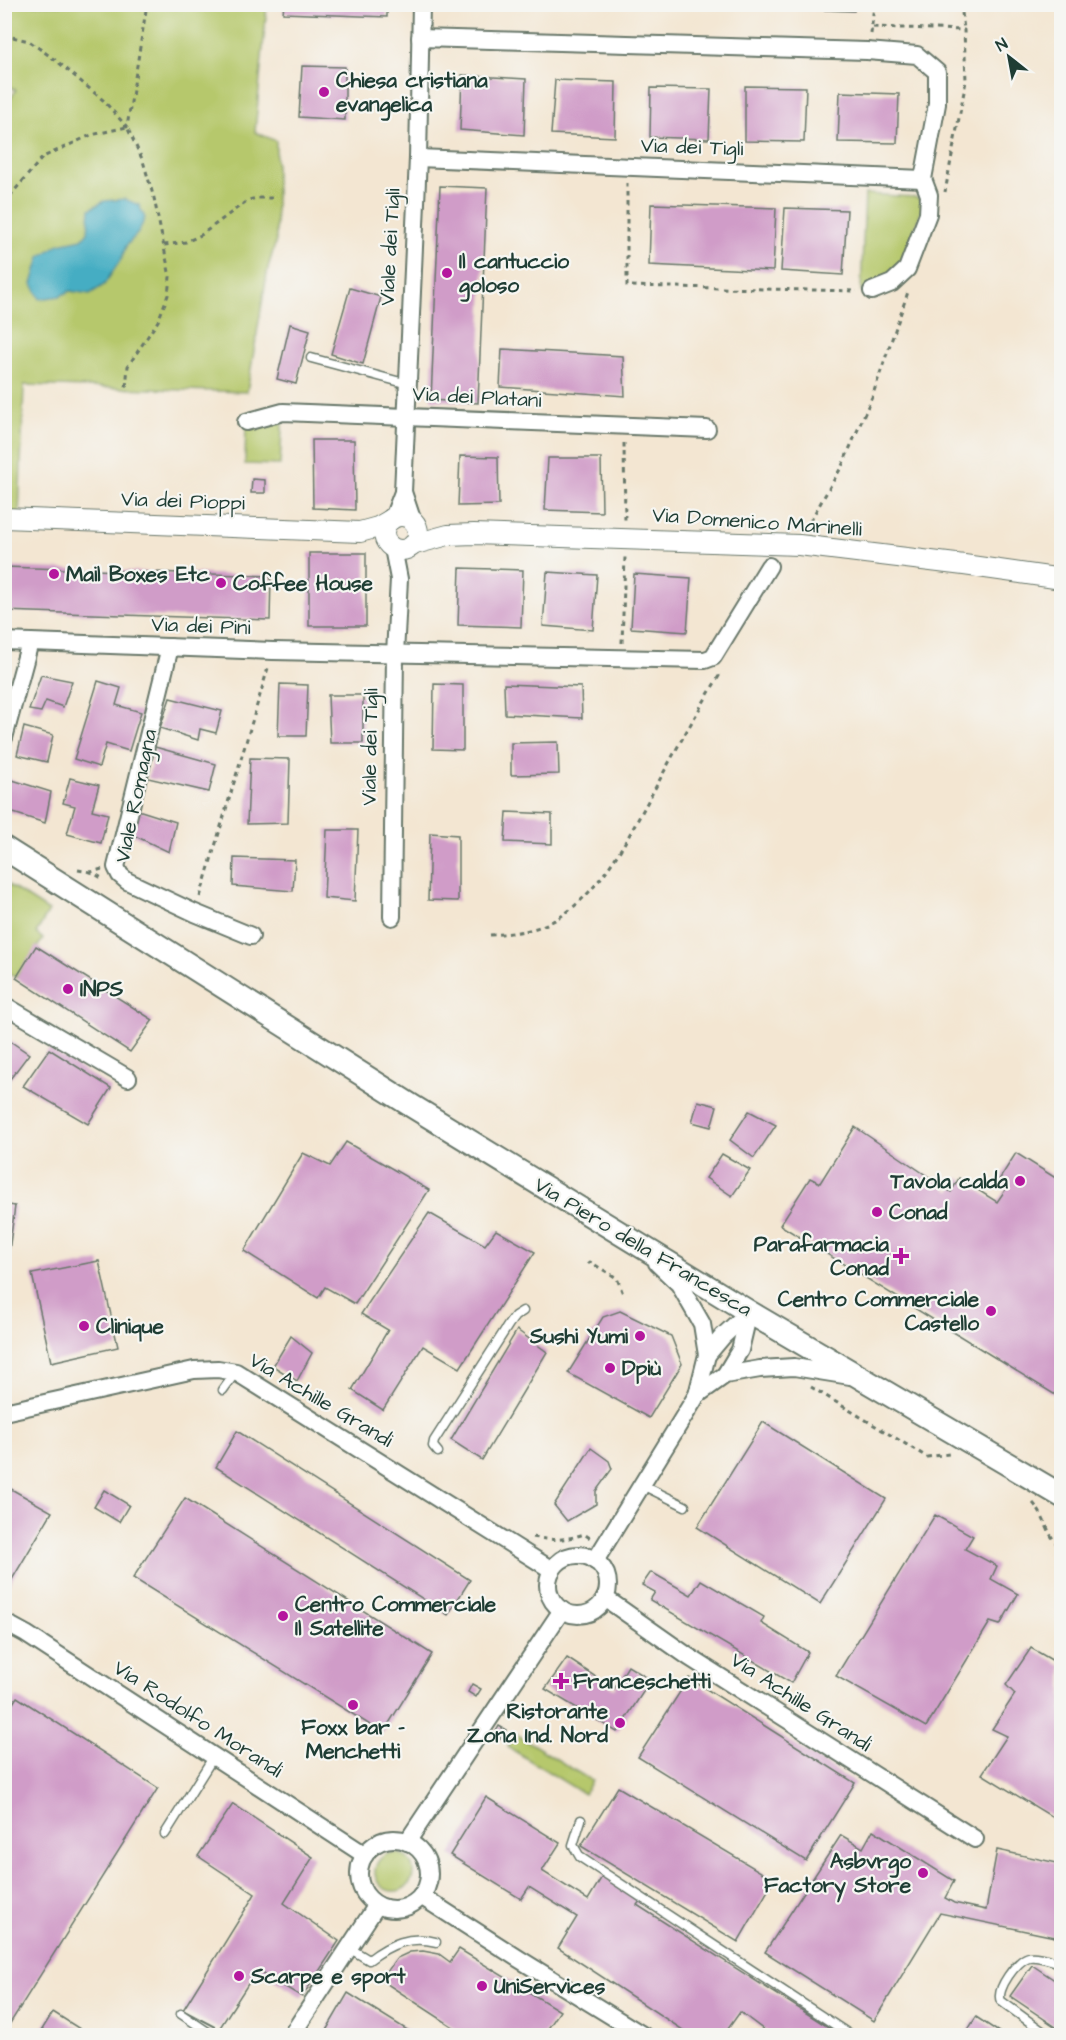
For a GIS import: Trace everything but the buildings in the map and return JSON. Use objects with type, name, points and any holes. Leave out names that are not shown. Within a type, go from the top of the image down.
[{"type":"main road","name":"Via Piero della Francesca","points":[[4,848],[412,1106],[748,1312],[1062,1496]]},
{"type":"street","name":"Viale dei Tigli","points":[[401,546],[418,534],[403,520],[403,492],[418,158],[421,4]]},
{"type":"street","points":[[420,38],[867,51],[917,55],[937,72],[937,104],[923,179],[928,195],[928,214],[907,269],[892,283],[872,291]]},
{"type":"street","name":"Via dei Tigli","points":[[418,158],[923,179]]},
{"type":"street","name":"Via dei Platani","points":[[246,422],[283,412],[707,429]]},
{"type":"street","name":"Via dei Pioppi","points":[[4,518],[100,528],[254,534],[360,532],[403,520]]},
{"type":"street","name":"Viale dei Tigli","points":[[401,546],[384,533],[388,523],[403,520]]},
{"type":"street","name":"Via Domenico Marinelli","points":[[403,520],[448,535]]},
{"type":"street","name":"Via dei Pioppi","points":[[360,532],[401,546]]},
{"type":"street","name":"Via Domenico Marinelli","points":[[401,546],[448,535],[692,540],[799,545],[1062,579]]},
{"type":"street","name":"Viale dei Tigli","points":[[392,917],[395,654],[401,546]]},
{"type":"street","points":[[395,654],[705,660],[713,657],[769,566]]},
{"type":"street","name":"Via dei Pini","points":[[4,641],[395,654]]},
{"type":"street","points":[[4,738],[30,642]]},
{"type":"street","name":"Viale Romagna","points":[[170,647],[116,867],[127,881],[195,914],[251,936]]},
{"type":"street","points":[[4,1005],[128,1078]]},
{"type":"street","points":[[596,1561],[697,1395],[707,1355],[702,1324],[679,1284],[639,1244]]},
{"type":"street","points":[[707,1355],[748,1312]]},
{"type":"street","points":[[697,1395],[725,1375],[741,1350],[748,1312]]},
{"type":"street","points":[[725,1375],[760,1369],[794,1367],[864,1378]]},
{"type":"street","name":"Via Achille Grandi","points":[[4,1412],[194,1370],[218,1369],[236,1372],[552,1570]]},
{"type":"street","points":[[586,1557],[596,1561],[606,1574],[608,1590],[599,1607],[581,1615],[562,1610],[550,1596],[549,1579],[552,1570],[567,1558],[586,1557]]},
{"type":"street","name":"Via Achille Grandi","points":[[605,1598],[689,1657],[975,1839]]},
{"type":"street","points":[[407,1842],[562,1610]]},
{"type":"street","name":"Via Rodolfo Morandi","points":[[4,1622],[365,1854]]},
{"type":"street","points":[[387,1840],[407,1842],[416,1847],[428,1866],[429,1877],[426,1887],[421,1896],[403,1908],[394,1909],[377,1905],[368,1898],[359,1877],[360,1865],[365,1854],[377,1844],[387,1840]]},
{"type":"street","points":[[421,1896],[645,2036]]},
{"type":"street","points":[[291,2036],[377,1905]]},
{"type":"lane","points":[[311,358],[408,384]]},
{"type":"lane","points":[[438,1452],[433,1446],[434,1441],[515,1316],[523,1311]]},
{"type":"lane","points":[[223,1390],[236,1372]]},
{"type":"lane","points":[[642,1485],[685,1506]]},
{"type":"lane","points":[[165,1834],[214,1756]]},
{"type":"lane","points":[[581,1820],[573,1845],[580,1857],[852,2036]]},
{"type":"lane","points":[[349,1948],[369,1960],[396,1943],[423,1939],[436,1942]]},
{"type":"lane","points":[[1049,2036],[1001,2001],[998,1996],[1018,1963],[1029,1957],[1062,1963]]},
{"type":"lane","points":[[181,2014],[214,2036]]},
{"type":"path","points":[[127,127],[147,4]]},
{"type":"path","points":[[867,51],[873,27],[874,4]]},
{"type":"path","points":[[945,196],[966,81],[961,4]]},
{"type":"path","points":[[873,27],[963,30]]},
{"type":"path","points":[[4,35],[28,41],[58,62],[103,100],[127,127],[143,161],[154,198],[170,277],[168,295],[158,321],[128,366],[126,388]]},
{"type":"path","points":[[4,203],[43,157],[91,135],[127,127]]},
{"type":"path","points":[[627,167],[627,286],[872,291]]},
{"type":"path","points":[[164,245],[186,242],[201,235],[248,200],[276,198]]},
{"type":"path","points":[[799,545],[806,527],[842,466],[872,397],[910,285]]},
{"type":"path","points":[[195,914],[273,651]]},
{"type":"path","points":[[490,935],[522,933],[539,928],[562,916],[590,893],[622,846],[719,676],[713,657]]},
{"type":"path","points":[[588,1264],[590,1262],[617,1278],[623,1294]]},
{"type":"path","points":[[807,1384],[927,1457],[948,1454],[955,1457]]},
{"type":"path","points":[[1031,1502],[1040,1511],[1054,1541],[1062,1549]]},
{"type":"green space","points":[[5,5],[267,5],[255,132],[276,141],[276,241],[268,268],[247,392],[24,385],[19,518],[4,518],[4,109],[16,90],[5,84]]},
{"type":"green space","points":[[865,194],[915,197],[922,200],[923,207],[901,265],[889,279],[861,291]]},
{"type":"green space","points":[[283,412],[280,465],[245,464],[246,422]]},
{"type":"green space","points":[[4,882],[49,911],[36,933],[43,939],[16,978],[5,971]]},
{"type":"green space","points":[[516,1734],[592,1781],[584,1794],[508,1747]]},
{"type":"green space","points":[[394,1853],[407,1859],[413,1872],[407,1885],[394,1891],[381,1885],[375,1872],[381,1859]]},
{"type":"water","points":[[125,199],[139,205],[145,218],[138,233],[126,246],[122,258],[104,285],[90,294],[70,291],[60,296],[40,299],[32,284],[40,257],[59,244],[82,239],[88,232],[90,209],[104,201]]},
{"type":"place","name":"Chiesa cristiana evangelica","points":[[324,92]]},
{"type":"place","name":"Il cantuccio goloso","points":[[447,273]]},
{"type":"place","name":"Mail Boxes Etc","points":[[54,574]]},
{"type":"place","name":"Coffee House","points":[[221,583]]},
{"type":"place","name":"INPS","points":[[68,989]]},
{"type":"place","name":"Tavola calda","points":[[1020,1181]]},
{"type":"place","name":"Conad","points":[[877,1212]]},
{"type":"place","name":"Parafarmacia Conad","points":[[901,1256]]},
{"type":"place","name":"Centro Commerciale Castello","points":[[991,1311]]},
{"type":"place","name":"Clinique","points":[[84,1326]]},
{"type":"place","name":"Sushi Yumi","points":[[640,1336]]},
{"type":"place","name":"Dpiù","points":[[610,1368]]},
{"type":"place","name":"Centro Commerciale Il Satellite","points":[[283,1616]]},
{"type":"place","name":"Franceschetti","points":[[561,1681]]},
{"type":"place","name":"Foxx bar - Menchetti","points":[[353,1705]]},
{"type":"place","name":"Ristorante Zona Ind. Nord","points":[[620,1723]]},
{"type":"place","name":"Asbvrgo Factory Store","points":[[923,1873]]},
{"type":"place","name":"Scarpe e sport","points":[[239,1976]]},
{"type":"place","name":"UniServices","points":[[482,1986]]}]
